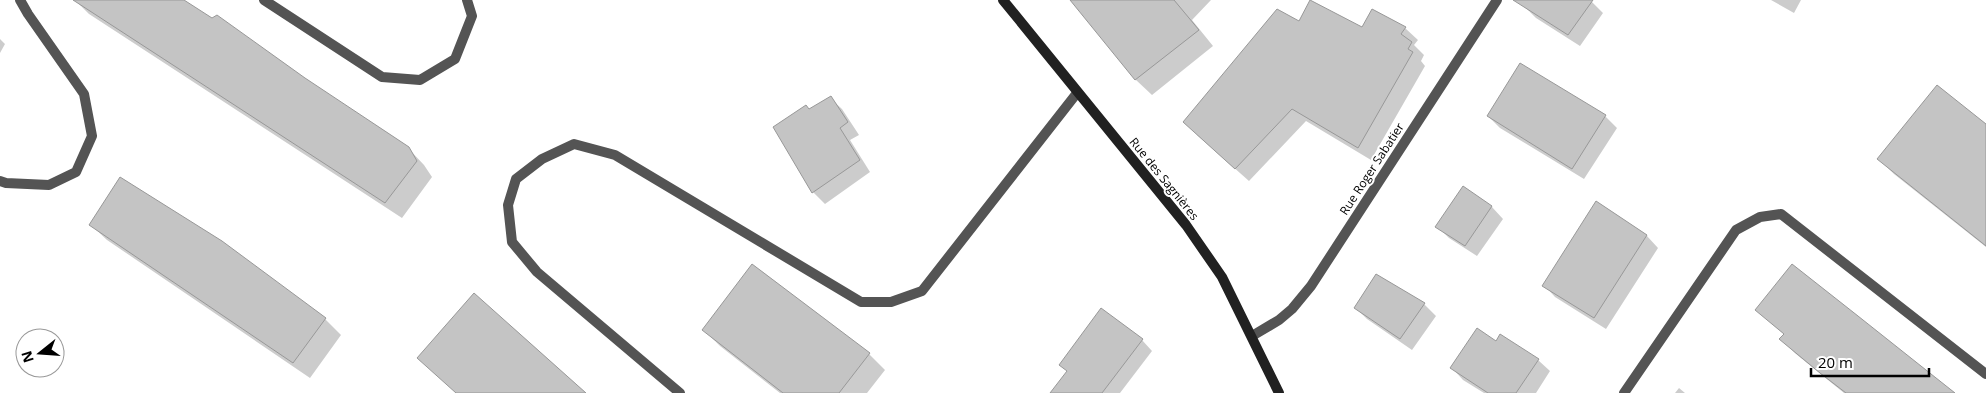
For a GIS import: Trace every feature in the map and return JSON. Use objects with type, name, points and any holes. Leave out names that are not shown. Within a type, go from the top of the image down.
[{"type":"main road","name":"Rue des Sagnières","points":[[1002,0],[1186,225],[1222,277],[1279,393]]},
{"type":"street","points":[[0,181],[6,183],[49,185],[76,172],[92,136],[84,94],[20,0]]},
{"type":"street","points":[[264,0],[382,77],[420,80],[454,59],[472,16],[467,0]]},
{"type":"street","name":"Rue Roger Sabatier","points":[[1252,336],[1279,320],[1292,309],[1311,286],[1497,0]]},
{"type":"street","points":[[680,393],[537,272],[512,242],[508,205],[516,179],[542,159],[574,144],[616,155],[861,302],[891,302],[922,292],[1077,93]]},
{"type":"street","points":[[1624,393],[1736,230],[1760,217],[1781,214],[1986,374]]},
{"type":"building","points":[[73,0],[184,0],[212,18],[217,15],[305,78],[409,147],[417,161],[385,203]]},
{"type":"building","points":[[1070,0],[1174,0],[1199,30],[1135,80]]},
{"type":"building","points":[[1310,0],[1362,27],[1372,9],[1406,27],[1401,34],[1412,42],[1408,49],[1413,52],[1358,148],[1292,109],[1235,169],[1183,122],[1277,9],[1299,21]]},
{"type":"building","points":[[1513,0],[1593,0],[1568,35]]},
{"type":"building","points":[[1520,63],[1606,115],[1572,169],[1487,116]]},
{"type":"building","points":[[1937,85],[1986,124],[1986,246],[1877,159]]},
{"type":"building","points":[[831,96],[848,122],[840,128],[860,160],[812,193],[773,127],[806,105],[809,109]]},
{"type":"building","points":[[120,177],[222,241],[326,318],[293,363],[89,225]]},
{"type":"building","points":[[1463,186],[1492,206],[1465,246],[1435,227]]},
{"type":"building","points":[[1596,201],[1647,235],[1594,318],[1542,286]]},
{"type":"building","points":[[752,264],[870,353],[839,393],[783,393],[702,330]]},
{"type":"building","points":[[1792,264],[1955,393],[1846,393],[1820,373],[1779,339],[1784,334],[1755,310]]},
{"type":"building","points":[[1376,274],[1425,303],[1400,339],[1354,308]]},
{"type":"building","points":[[474,293],[586,393],[456,393],[417,358]]},
{"type":"building","points":[[1101,308],[1143,339],[1102,393],[1050,393],[1067,371],[1059,365]]},
{"type":"building","points":[[1477,328],[1496,341],[1500,334],[1539,359],[1516,393],[1488,393],[1450,368]]}]
